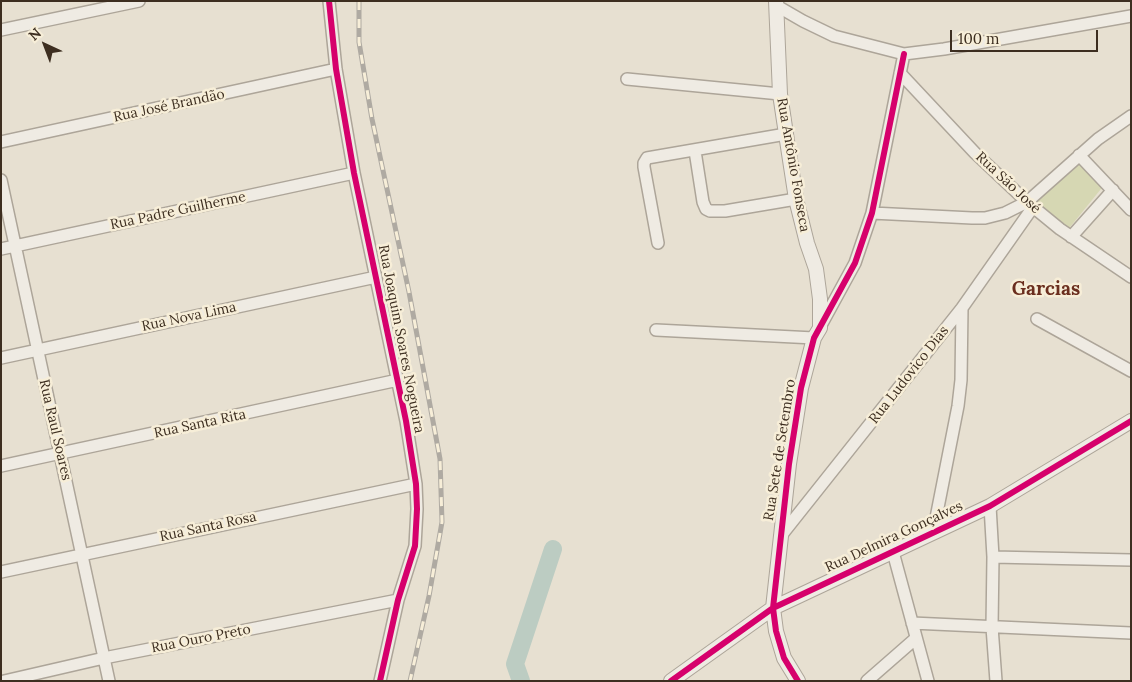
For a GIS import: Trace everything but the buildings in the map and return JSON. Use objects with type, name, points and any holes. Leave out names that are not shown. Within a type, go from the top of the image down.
[{"type":"street","points":[[1,30],[139,1]]},
{"type":"street","name":"Rua Joaquim Soares Nogueira","points":[[330,1],[336,69],[354,173],[398,380],[416,484],[417,533],[415,546],[398,600],[380,681]]},
{"type":"street","points":[[776,4],[803,21],[834,36],[904,54],[944,49],[1131,16]]},
{"type":"street","name":"Rua Antônio Fonseca","points":[[776,4],[780,94],[786,134],[796,199],[819,285],[817,333]]},
{"type":"street","name":"Rua Sete de Setembro","points":[[798,681],[784,658],[772,608],[779,539],[801,388],[817,333],[855,263],[872,213],[904,54]]},
{"type":"street","name":"Rua José Brandão","points":[[1,142],[336,69]]},
{"type":"street","name":"Rua São José","points":[[900,72],[975,153],[1030,204],[1071,237],[1131,277]]},
{"type":"street","points":[[627,79],[780,94]]},
{"type":"street","points":[[872,213],[985,218],[1030,204],[1079,155],[1131,116]]},
{"type":"street","points":[[658,243],[644,163],[647,158],[786,134]]},
{"type":"street","points":[[695,151],[703,202],[706,209],[710,211],[725,211],[796,199]]},
{"type":"street","points":[[1079,155],[1131,210]]},
{"type":"street","name":"Rua Padre Guilherme","points":[[1,249],[354,173]]},
{"type":"street","name":"Rua Raul Soares","points":[[1,180],[110,681]]},
{"type":"street","points":[[1071,237],[1112,190]]},
{"type":"street","name":"Rua Ludovico Dias","points":[[779,539],[962,308],[1030,204]]},
{"type":"street","points":[[1121,270],[1131,262]]},
{"type":"street","name":"Rua Nova Lima","points":[[1,358],[376,277]]},
{"type":"street","points":[[933,533],[958,406],[961,380],[962,308]]},
{"type":"street","points":[[1037,319],[1131,371]]},
{"type":"street","points":[[656,330],[817,333]]},
{"type":"street","name":"Rua Santa Rita","points":[[1,466],[398,380]]},
{"type":"street","name":"Rua Delmira Gonçalves","points":[[671,681],[772,608],[990,506],[1131,421]]},
{"type":"street","name":"Rua Santa Rosa","points":[[1,572],[416,484]]},
{"type":"street","points":[[990,506],[993,557],[992,628],[996,681]]},
{"type":"street","points":[[893,552],[915,639],[928,681]]},
{"type":"street","points":[[993,557],[1131,560]]},
{"type":"street","name":"Rua Ouro Preto","points":[[4,681],[104,658],[398,600]]},
{"type":"street","points":[[912,623],[1131,633]]},
{"type":"street","points":[[867,681],[915,639]]},
{"type":"green space","points":[[1072,153],[1105,184],[1066,232],[1026,200]]},
{"type":"waterway","points":[[521,681],[515,664],[553,549]]},
{"type":"railway","points":[[359,1],[359,42],[372,119],[409,292],[440,459],[442,522],[429,596],[410,681]]},
{"type":"cycle path","points":[[329,1],[336,69],[354,173],[406,421],[416,484],[415,546],[398,600],[380,681]]},
{"type":"cycle path","points":[[798,681],[784,658],[776,631],[773,608],[789,464],[801,388],[814,338],[855,263],[872,213],[904,54]]},
{"type":"cycle path","points":[[671,681],[773,608],[990,506],[1131,421]]},
{"type":"district","name":"Garcias","points":[[1046,290]]}]
